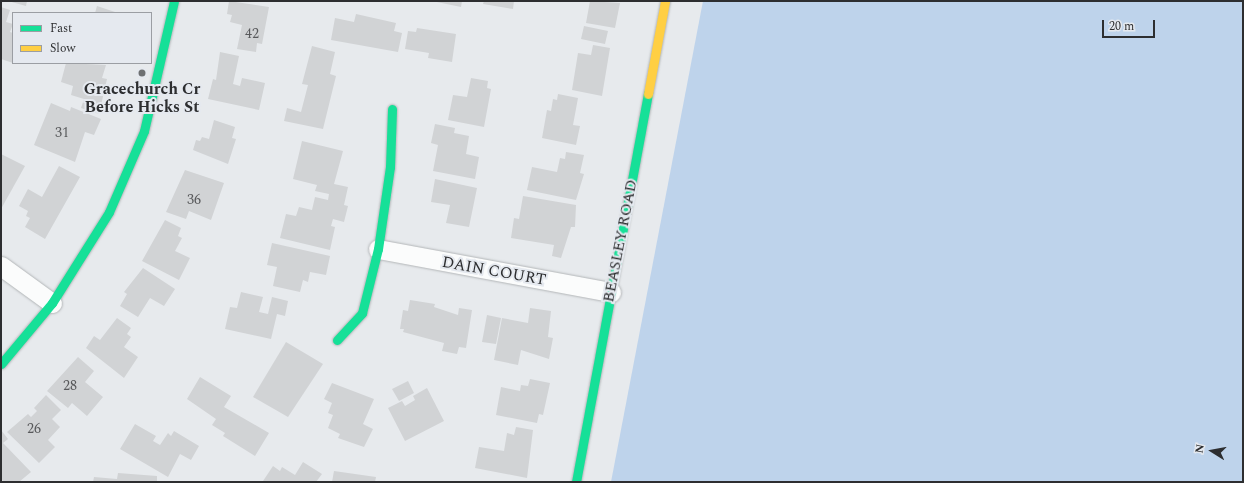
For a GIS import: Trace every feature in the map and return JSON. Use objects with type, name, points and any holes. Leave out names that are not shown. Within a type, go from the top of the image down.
[{"type":"street","points":[[1,364],[52,303],[84,257],[127,172],[154,95],[174,1]]},
{"type":"street","name":"BEASLEY ROAD","points":[[576,482],[603,291],[665,1]]},
{"type":"street","points":[[337,340],[362,313],[378,250],[390,167],[392,110]]},
{"type":"street","name":"DAIN COURT","points":[[378,250],[603,291]]},
{"type":"street","points":[[1,266],[52,303]]},
{"type":"shaded area","points":[[703,1],[1243,1],[1243,482],[611,482]]},
{"type":"building","points":[[8,1],[27,1],[26,6]]},
{"type":"building","points":[[229,1],[269,7],[262,44],[257,43],[256,52],[237,49],[242,25],[230,22],[232,15],[227,14]]},
{"type":"building","points":[[432,1],[462,1],[461,7]]},
{"type":"building","points":[[484,1],[514,1],[513,9],[483,4]]},
{"type":"building","points":[[590,1],[620,3],[615,28],[586,23]]},
{"type":"building","points":[[97,6],[115,12],[95,12]]},
{"type":"building","points":[[1,7],[10,10],[6,22],[12,24],[10,32],[12,33],[12,63],[1,59]]},
{"type":"building","points":[[356,14],[396,23],[394,31],[402,33],[398,52],[331,40],[335,18],[354,22]]},
{"type":"building","points":[[584,26],[608,31],[605,44],[581,39]]},
{"type":"building","points":[[417,28],[456,34],[452,62],[428,58],[429,53],[405,49],[408,31],[416,32]]},
{"type":"building","points":[[593,45],[610,48],[602,96],[572,90],[578,53],[591,55]]},
{"type":"building","points":[[312,46],[335,52],[330,74],[336,76],[323,129],[284,121],[287,108],[301,112],[308,85],[302,84]]},
{"type":"building","points":[[220,52],[239,56],[233,84],[240,86],[242,78],[265,83],[259,110],[208,99],[213,79],[216,80]]},
{"type":"building","points":[[66,64],[106,65],[102,78],[107,79],[99,114],[81,108],[84,99],[71,95],[73,86],[61,82]]},
{"type":"building","points":[[471,78],[488,81],[487,88],[491,89],[484,127],[448,120],[453,95],[467,97]]},
{"type":"building","points":[[558,94],[578,98],[573,125],[580,126],[576,145],[542,138],[547,110],[551,111],[553,99],[557,100]]},
{"type":"building","points":[[51,103],[70,111],[71,107],[101,119],[94,135],[85,132],[75,162],[34,145]]},
{"type":"building","points":[[214,120],[235,127],[232,138],[236,139],[228,164],[193,150],[196,140],[200,141],[202,137],[209,139]]},
{"type":"building","points":[[435,124],[455,128],[454,133],[469,136],[466,154],[479,157],[475,179],[433,171],[438,145],[431,143]]},
{"type":"building","points":[[302,141],[343,151],[334,184],[348,187],[344,205],[348,206],[344,222],[333,219],[331,226],[335,227],[330,250],[280,238],[286,214],[296,216],[299,207],[312,210],[315,197],[328,200],[329,194],[315,191],[317,185],[293,179]]},
{"type":"building","points":[[566,152],[584,155],[580,173],[584,174],[576,200],[527,190],[532,167],[557,172],[560,158],[565,159]]},
{"type":"building","points":[[1,154],[25,166],[1,209]]},
{"type":"building","points":[[59,166],[80,177],[45,239],[25,227],[30,218],[26,216],[28,211],[19,206],[28,189],[42,197]]},
{"type":"building","points":[[185,170],[224,183],[211,220],[189,211],[186,219],[166,212]]},
{"type":"building","points":[[435,179],[477,188],[469,227],[446,223],[450,205],[431,202]]},
{"type":"building","points":[[523,196],[576,205],[575,227],[571,227],[561,258],[552,256],[554,245],[511,238],[514,218],[519,219]]},
{"type":"building","points":[[165,220],[181,228],[178,236],[182,238],[175,251],[190,258],[179,280],[142,261]]},
{"type":"building","points":[[272,243],[330,256],[326,275],[310,272],[308,282],[303,280],[300,292],[273,286],[277,267],[267,265]]},
{"type":"building","points":[[143,268],[175,289],[164,306],[150,298],[138,317],[120,306],[127,294],[124,292]]},
{"type":"building","points":[[241,292],[263,297],[259,312],[268,314],[272,297],[288,301],[285,316],[277,314],[271,339],[225,329],[230,307],[237,308]]},
{"type":"building","points":[[410,300],[435,304],[434,307],[458,315],[459,308],[472,310],[466,348],[459,347],[457,354],[442,351],[444,343],[403,332],[404,329],[400,329],[403,310],[408,311]]},
{"type":"building","points":[[530,308],[551,311],[548,337],[553,338],[549,359],[521,350],[518,365],[494,360],[502,318],[528,323]]},
{"type":"building","points":[[487,315],[501,318],[496,344],[482,342]]},
{"type":"building","points":[[117,318],[131,328],[127,334],[131,337],[124,347],[138,357],[124,378],[86,348],[94,336],[100,340]]},
{"type":"building","points":[[286,342],[323,364],[288,417],[253,397]]},
{"type":"building","points":[[78,357],[94,371],[85,382],[103,397],[87,416],[72,403],[68,408],[47,391]]},
{"type":"building","points":[[200,377],[231,396],[224,407],[269,433],[255,456],[223,436],[225,433],[212,425],[216,419],[187,399]]},
{"type":"building","points":[[530,379],[550,383],[543,415],[539,414],[537,423],[496,415],[501,387],[520,391],[521,385],[528,386]]},
{"type":"building","points":[[408,381],[414,393],[399,401],[392,389]]},
{"type":"building","points":[[332,383],[374,399],[363,424],[373,429],[364,447],[338,438],[340,434],[328,428],[333,415],[328,413],[332,403],[324,399]]},
{"type":"building","points":[[427,388],[444,421],[405,441],[388,408],[402,401],[405,406],[415,400],[413,396]]},
{"type":"building","points":[[46,395],[61,410],[52,419],[60,427],[48,440],[55,447],[39,463],[7,432],[28,414],[31,417],[37,411],[34,408]]},
{"type":"building","points":[[135,424],[156,436],[153,441],[160,445],[168,433],[171,436],[174,431],[199,446],[191,460],[180,454],[168,477],[120,449]]},
{"type":"building","points":[[516,427],[533,430],[527,478],[475,468],[479,447],[504,451],[507,433],[514,435]]},
{"type":"building","points":[[1,430],[8,439],[3,443],[31,472],[19,482],[4,482],[1,479]]},
{"type":"building","points":[[303,462],[322,474],[316,482],[263,481],[273,466],[280,471],[282,467],[295,475]]},
{"type":"building","points":[[334,471],[376,477],[375,482],[332,482]]},
{"type":"building","points":[[118,473],[157,476],[157,482],[93,482],[94,477],[117,479]]},
{"type":"traffic: fast","points":[[1,364],[52,303],[109,212],[144,131],[174,1]]},
{"type":"traffic: fast","points":[[576,482],[648,94]]},
{"type":"traffic: fast","points":[[337,340],[362,313],[378,249],[390,167],[392,109]]},
{"type":"traffic: slow","points":[[648,94],[665,1]]},
{"type":"place","name":"Gracechurch Cr Before Hicks St","points":[[142,73]]}]
